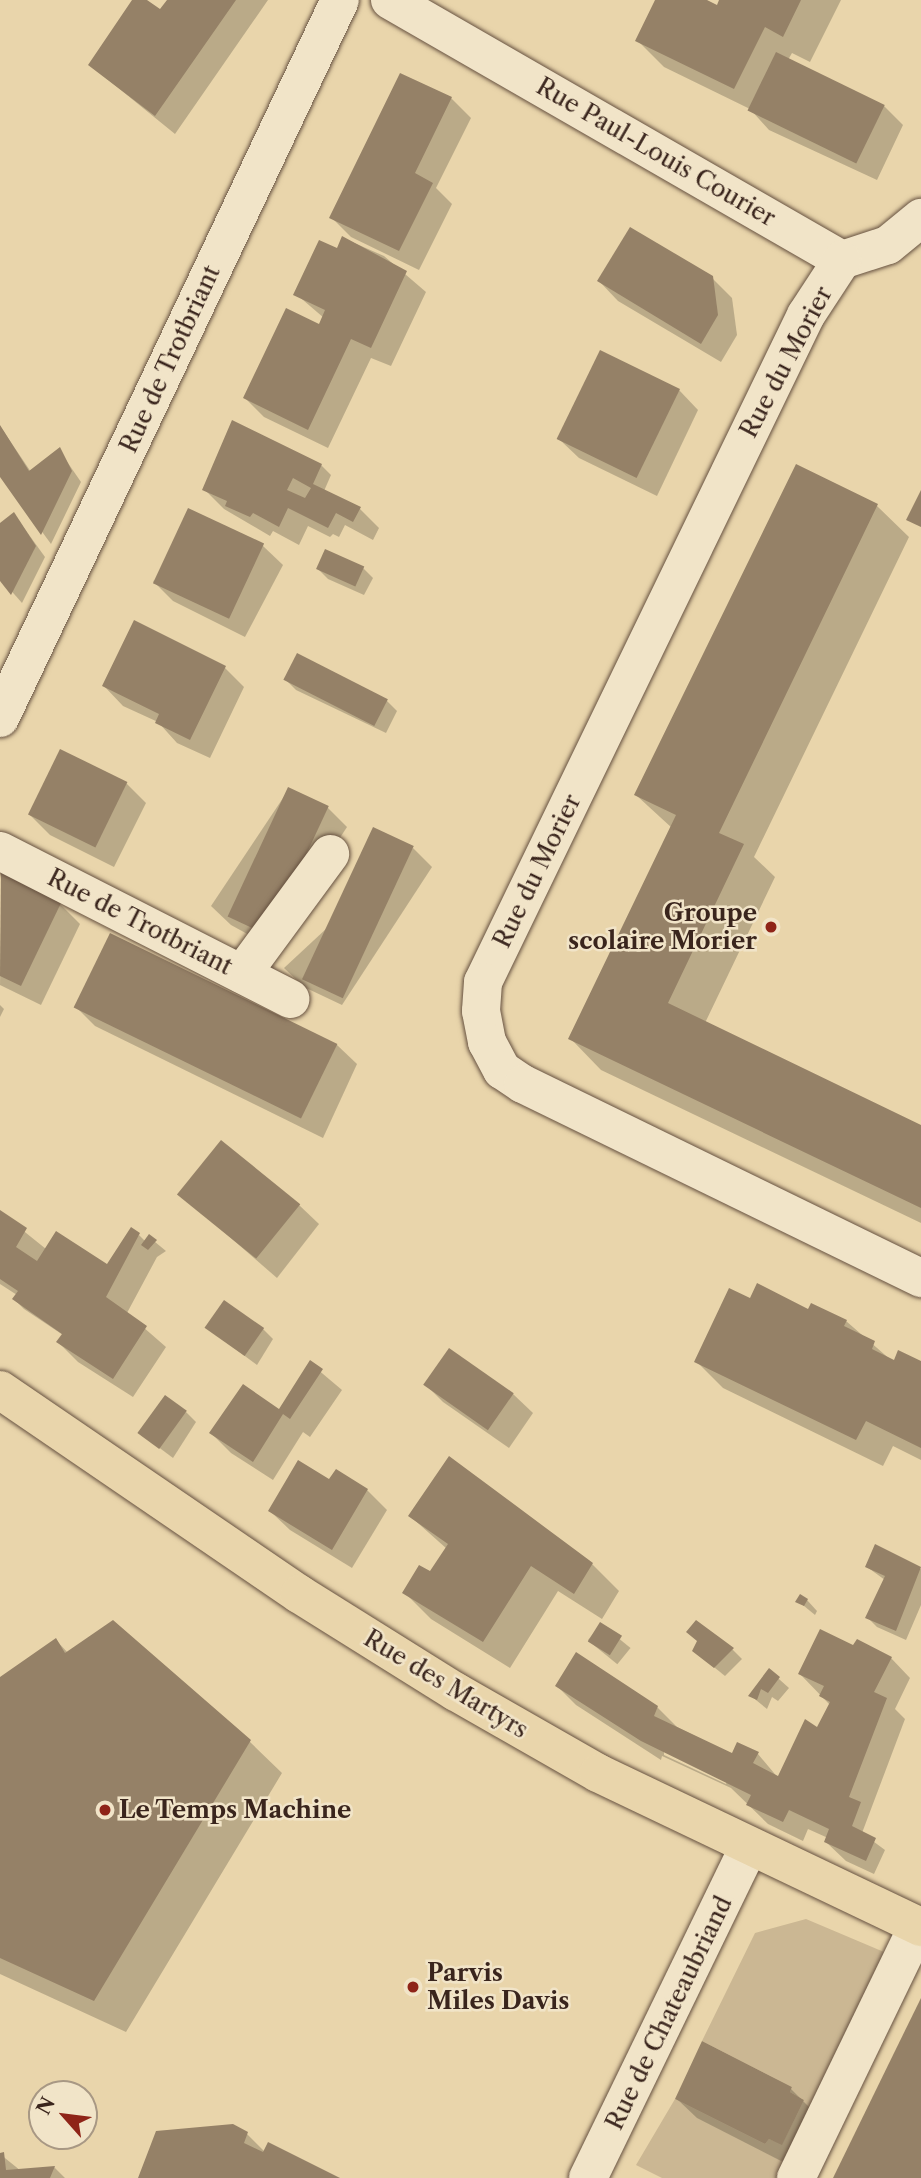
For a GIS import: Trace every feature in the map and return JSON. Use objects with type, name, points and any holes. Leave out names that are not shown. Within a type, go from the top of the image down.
[{"type":"main road","name":"Rue des Martyrs","points":[[0,1390],[299,1594],[456,1692],[598,1773],[920,1926]]},
{"type":"street","name":"Rue de Trotbriant","points":[[0,718],[340,0]]},
{"type":"street","name":"Rue Paul-Louis Courier","points":[[390,0],[842,260]]},
{"type":"street","points":[[842,260],[888,245],[921,218]]},
{"type":"street","name":"Rue du Morier","points":[[842,260],[806,315],[483,982],[481,1012],[488,1042],[502,1070],[523,1084],[921,1278]]},
{"type":"street","name":"Rue de Trotbriant","points":[[0,851],[291,999]]},
{"type":"street","name":"Rue de Trotbriant","points":[[242,974],[330,854]]},
{"type":"street","name":"Rue de Chateaubriand","points":[[592,2177],[750,1847]]},
{"type":"street","points":[[796,2178],[920,1926]]},
{"type":"shaded area","points":[[806,1919],[884,1952],[879,1995],[787,2178],[662,2178],[636,2165],[675,2099],[765,2144],[769,2139],[782,2144],[804,2100],[790,2092],[792,2087],[702,2041],[755,1933]]},
{"type":"building","points":[[132,0],[147,0],[160,9],[167,0],[236,0],[155,116],[88,65]]},
{"type":"building","points":[[655,0],[707,0],[717,5],[719,0],[801,0],[783,37],[765,27],[734,89],[635,41]]},
{"type":"building","points":[[776,52],[885,105],[856,163],[748,110]]},
{"type":"building","points":[[400,73],[452,97],[415,173],[433,183],[399,251],[329,218]]},
{"type":"building","points":[[630,227],[713,276],[718,315],[701,344],[597,281]]},
{"type":"building","points":[[342,236],[407,271],[371,348],[351,339],[308,430],[243,398],[286,308],[319,324],[325,310],[293,295],[319,240],[337,248]]},
{"type":"building","points":[[600,350],[680,389],[637,478],[557,439]]},
{"type":"building","points":[[232,420],[322,464],[313,484],[361,507],[353,522],[336,513],[328,528],[288,508],[279,527],[253,513],[250,517],[225,506],[227,501],[202,490]],"holes":[[[293,478],[311,488],[305,498],[287,490]]]},
{"type":"building","points":[[0,425],[29,471],[60,447],[72,471],[41,535],[0,477]]},
{"type":"building","points":[[796,464],[878,504],[719,833],[744,844],[668,1003],[921,1125],[921,1208],[568,1039],[676,815],[634,795]]},
{"type":"building","points":[[921,490],[921,527],[906,520]]},
{"type":"building","points":[[188,508],[264,543],[229,619],[153,583]]},
{"type":"building","points":[[14,512],[36,546],[11,595],[0,581],[0,523]]},
{"type":"building","points":[[325,549],[364,566],[355,587],[316,569]]},
{"type":"building","points":[[134,620],[226,666],[190,740],[155,723],[159,714],[102,686]]},
{"type":"building","points":[[297,653],[388,699],[374,726],[283,680]]},
{"type":"building","points":[[60,749],[127,782],[95,847],[28,815]]},
{"type":"building","points":[[288,787],[329,806],[268,936],[228,917]]},
{"type":"building","points":[[373,827],[414,846],[343,998],[302,979]]},
{"type":"building","points":[[1,872],[61,903],[21,986],[0,976]]},
{"type":"building","points":[[110,933],[337,1044],[301,1119],[74,1008]]},
{"type":"building","points":[[221,1140],[300,1204],[256,1259],[177,1194]]},
{"type":"building","points":[[0,1210],[27,1228],[16,1247],[37,1261],[56,1231],[107,1264],[131,1227],[140,1233],[106,1297],[147,1326],[113,1379],[56,1342],[62,1334],[12,1299],[18,1291],[0,1279]]},
{"type":"building","points":[[149,1234],[157,1240],[148,1250],[141,1245]]},
{"type":"building","points":[[757,1283],[808,1309],[811,1303],[847,1320],[844,1326],[875,1341],[872,1349],[894,1360],[898,1350],[921,1361],[921,1448],[866,1421],[856,1440],[694,1362],[729,1288],[750,1298]]},
{"type":"building","points":[[224,1300],[264,1328],[245,1356],[204,1328]]},
{"type":"building","points":[[449,1348],[514,1393],[488,1430],[423,1385]]},
{"type":"building","points":[[310,1360],[323,1369],[290,1419],[283,1414],[253,1462],[209,1433],[243,1384],[279,1409]]},
{"type":"building","points":[[165,1395],[187,1411],[159,1449],[137,1433]]},
{"type":"building","points":[[449,1456],[593,1563],[574,1594],[531,1566],[483,1642],[402,1593],[419,1565],[430,1571],[448,1544],[408,1516]]},
{"type":"building","points":[[298,1460],[329,1479],[336,1469],[368,1489],[332,1550],[268,1511]]},
{"type":"building","points":[[875,1544],[921,1567],[896,1631],[865,1618],[885,1576],[865,1567]]},
{"type":"building","points":[[800,1594],[808,1599],[804,1606],[795,1602]]},
{"type":"building","name":"Le Temps Machine","points":[[113,1620],[251,1740],[94,2001],[0,1958],[0,1677],[56,1638],[65,1653]]},
{"type":"building","points":[[696,1620],[734,1648],[714,1668],[692,1651],[697,1641],[686,1632]]},
{"type":"building","points":[[600,1622],[622,1636],[610,1655],[588,1642]]},
{"type":"building","points":[[820,1629],[853,1645],[857,1639],[892,1657],[874,1692],[887,1698],[849,1797],[861,1802],[852,1826],[876,1838],[866,1861],[824,1842],[829,1829],[789,1810],[783,1822],[746,1805],[751,1795],[641,1741],[555,1686],[576,1652],[658,1706],[654,1716],[732,1753],[737,1742],[759,1752],[753,1763],[778,1776],[805,1719],[817,1727],[830,1702],[819,1696],[824,1686],[798,1674]]},
{"type":"building","points":[[769,1668],[780,1677],[768,1693],[761,1689],[757,1700],[748,1696]]},
{"type":"building","points":[[921,1998],[921,2178],[833,2178],[894,2053]]},
{"type":"building","points":[[702,2041],[792,2087],[790,2092],[804,2100],[782,2145],[769,2139],[765,2144],[675,2099]]},
{"type":"building","points":[[233,2124],[248,2132],[244,2143],[263,2152],[268,2142],[340,2178],[138,2178],[156,2131]]},
{"type":"building","points":[[4,2152],[6,2170],[55,2166],[50,2178],[0,2178],[0,2153]]},
{"type":"place","name":"Groupe scolaire Morier","points":[[771,927]]},
{"type":"place","name":"Le Temps Machine","points":[[105,1810]]},
{"type":"place","name":"Parvis Miles Davis","points":[[413,1987]]}]
